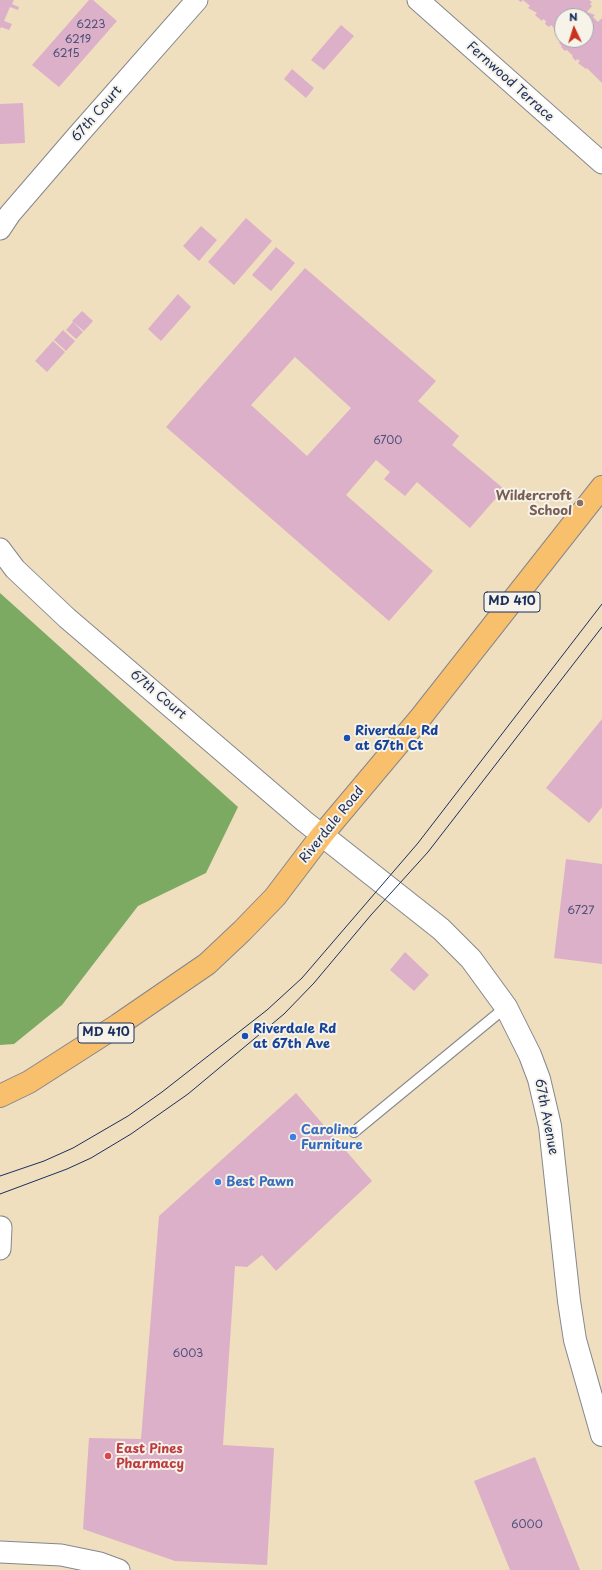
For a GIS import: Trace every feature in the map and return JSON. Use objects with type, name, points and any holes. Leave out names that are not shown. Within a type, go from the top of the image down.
[{"type":"main road","name":"Riverdale Road","points":[[0,1096],[29,1082],[72,1056],[207,964],[242,931],[275,897],[322,835],[421,717],[602,487]]},
{"type":"street","name":"67th Court","points":[[0,229],[10,214],[197,0]]},
{"type":"street","name":"Fernwood Terrace","points":[[418,0],[602,163]]},
{"type":"street","name":"67th Court","points":[[0,548],[15,569],[66,618],[322,835]]},
{"type":"street","name":"67th Avenue","points":[[322,835],[442,929],[472,959],[506,1007],[530,1055],[544,1098],[550,1126],[569,1301],[575,1340],[602,1435]]},
{"type":"street","points":[[0,1249],[1,1227]]},
{"type":"street","points":[[0,1552],[61,1555],[100,1563],[119,1570]]},
{"type":"lane","points":[[354,1132],[506,1007]]},
{"type":"green space","points":[[0,593],[238,807],[206,873],[138,906],[62,1005],[14,1044],[0,1045]]},
{"type":"building","points":[[0,0],[14,0],[12,4],[19,7],[18,10],[10,7],[4,21],[12,24],[9,30],[1,27],[0,29]]},
{"type":"building","points":[[89,0],[93,0],[117,21],[59,87],[32,65]]},
{"type":"building","points":[[523,0],[589,0],[592,2],[590,4],[592,6],[590,8],[554,8],[554,28],[551,25],[549,27],[545,24],[546,21],[543,19],[542,21],[535,15],[537,13],[528,8],[530,6]]},
{"type":"building","points":[[594,18],[598,22],[602,18],[602,83],[587,68],[586,69],[578,63],[580,61],[577,59],[576,61],[567,50],[565,51],[562,48],[594,48]]},
{"type":"building","points":[[341,25],[354,36],[324,70],[311,60]]},
{"type":"building","points":[[292,69],[314,88],[306,98],[284,79]]},
{"type":"building","points":[[23,103],[25,143],[0,144],[0,104]]},
{"type":"building","points":[[246,218],[272,241],[234,285],[208,262]]},
{"type":"building","points":[[201,226],[217,240],[199,261],[183,246]]},
{"type":"building","points":[[276,247],[295,263],[271,291],[252,275]]},
{"type":"building","points":[[305,268],[436,381],[418,401],[459,436],[452,445],[504,489],[470,528],[417,482],[405,496],[384,479],[390,472],[376,460],[346,495],[433,571],[389,621],[166,427]],"holes":[[[295,357],[351,408],[307,456],[251,405]]]},
{"type":"building","points":[[178,294],[191,307],[161,341],[148,329]]},
{"type":"building","points":[[82,311],[93,321],[84,331],[72,321]]},
{"type":"building","points":[[73,322],[83,332],[76,339],[66,330]]},
{"type":"building","points":[[63,330],[75,341],[66,351],[54,340]]},
{"type":"building","points":[[53,341],[65,352],[47,372],[35,361]]},
{"type":"building","points":[[602,719],[602,807],[589,823],[546,788]]},
{"type":"building","points":[[566,859],[602,864],[602,964],[554,958]]},
{"type":"building","points":[[405,952],[429,975],[414,991],[390,970]]},
{"type":"building","points":[[296,1093],[372,1181],[276,1271],[262,1255],[247,1267],[235,1266],[223,1445],[274,1448],[267,1565],[175,1561],[83,1529],[89,1438],[141,1439],[159,1216]]},
{"type":"building","points":[[535,1457],[580,1570],[510,1570],[474,1481]]},
{"type":"tram line","points":[[0,1176],[44,1161],[73,1148],[128,1116],[162,1092],[267,1010],[302,978],[418,843],[602,604]]},
{"type":"tram line","points":[[0,1194],[67,1169],[91,1158],[131,1134],[188,1094],[284,1014],[314,983],[371,915],[428,852],[602,627]]},
{"type":"place","name":"Wildercroft School","points":[[580,503]]},
{"type":"place","name":"Riverdale Rd at 67th Ct","points":[[347,738]]},
{"type":"place","name":"Riverdale Rd at 67th Ave","points":[[245,1036]]},
{"type":"place","name":"Carolina Furniture","points":[[293,1137]]},
{"type":"place","name":"Best Pawn","points":[[218,1182]]},
{"type":"place","name":"East Pines Pharmacy","points":[[108,1456]]}]
